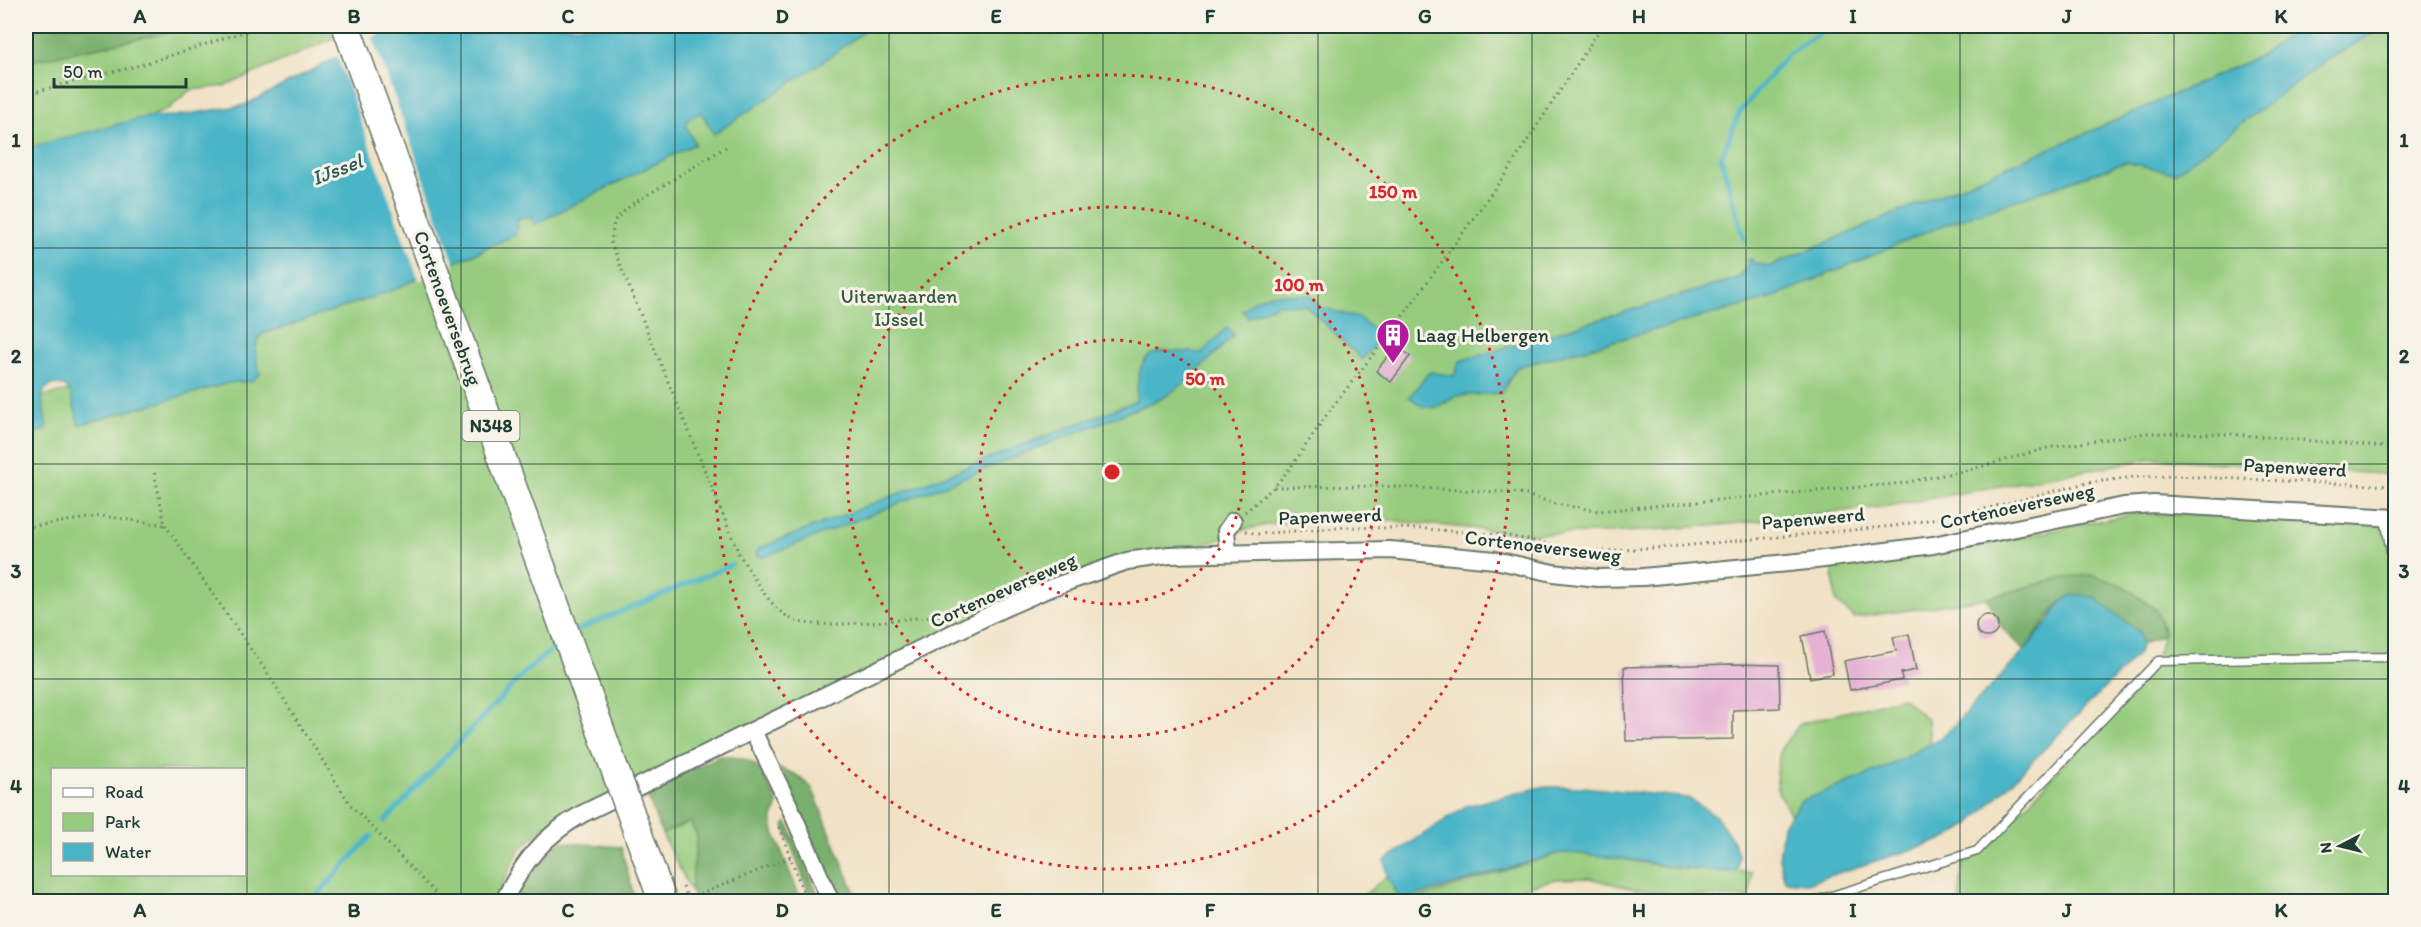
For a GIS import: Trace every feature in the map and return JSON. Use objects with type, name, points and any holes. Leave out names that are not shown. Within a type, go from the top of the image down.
[{"type":"main road","name":"Cortenoeversebrug","points":[[346,26],[636,828],[681,901]]},
{"type":"street","name":"Cortenoeverseweg","points":[[503,902],[521,868],[558,828],[1050,588],[1127,561],[1169,555],[1228,552],[1310,554],[1389,550],[1495,560],[1553,573],[1598,578],[1643,577],[1808,561],[1933,545],[2124,506],[2154,504],[2390,518]]},
{"type":"street","points":[[1228,552],[1226,531],[1233,521]]},
{"type":"street","points":[[754,733],[788,803],[831,902]]},
{"type":"lane","points":[[2390,518],[2396,581]]},
{"type":"lane","points":[[1812,902],[1977,851],[2158,661],[2388,657],[2396,651]]},
{"type":"path","points":[[26,93],[144,64],[262,26]]},
{"type":"path","points":[[1233,521],[1274,487],[1356,375],[1397,324],[1504,176],[1602,26]]},
{"type":"path","points":[[726,147],[631,205],[614,221],[611,243],[739,554],[769,599],[792,620],[824,624],[951,615]]},
{"type":"path","points":[[1274,487],[1379,486],[1510,492],[1556,504],[1599,511],[1904,483],[1973,469],[2047,448],[2146,434],[2230,434],[2396,448]]},
{"type":"path","points":[[154,471],[165,525],[268,674],[350,804],[435,893],[435,902]]},
{"type":"path","name":"Papenweerd","points":[[1233,521],[1245,530],[1257,534],[1348,527],[1426,529],[1503,535],[1587,551],[1604,551],[1670,548],[1894,526],[1980,510],[2087,483],[2135,477],[2174,476],[2396,486]]},
{"type":"path","points":[[26,527],[103,516],[165,525]]},
{"type":"path","points":[[681,901],[791,857],[807,902]]},
{"type":"green space","points":[[26,26],[330,26],[334,38],[225,86],[190,90],[168,109],[26,173]]},
{"type":"green space","points":[[26,26],[192,26],[26,62]]},
{"type":"green space","name":"Uiterwaarden IJssel","points":[[809,26],[2300,26],[2262,55],[2087,133],[1768,267],[1753,263],[1752,259],[1747,260],[1748,264],[1739,278],[1460,361],[1454,376],[1430,372],[1409,397],[1446,403],[1455,396],[1501,393],[1517,367],[1769,299],[1941,226],[2126,162],[2175,172],[2327,60],[2385,26],[2395,26],[2395,475],[2154,458],[1889,506],[1721,525],[1609,533],[1528,534],[1364,518],[1271,524],[1238,531],[1210,543],[1132,557],[643,776],[549,824],[520,849],[494,901],[26,901],[26,400],[255,351],[260,335],[482,251],[520,216]]},
{"type":"green space","points":[[2137,513],[2395,522],[2395,901],[1959,901],[1963,862],[1979,856],[2153,668],[2162,637],[2161,621],[2150,606],[2119,585],[2100,579],[2081,577],[2063,578],[1953,604],[1854,618],[1836,602],[1832,564],[1943,553]]},
{"type":"green space","points":[[2092,575],[2124,586],[2157,611],[2164,635],[2142,644],[2139,632],[2060,602],[2024,651],[2003,629],[1987,598],[2064,577]]},
{"type":"green space","points":[[1902,697],[1928,720],[1930,746],[1885,768],[1801,801],[1791,815],[1778,792],[1776,772],[1781,748],[1800,724]]},
{"type":"green space","points":[[720,756],[744,759],[758,768],[763,775],[778,804],[772,820],[774,832],[801,901],[695,901],[691,891],[697,835],[690,822],[662,834],[645,790]]},
{"type":"green space","points":[[779,768],[795,774],[812,788],[858,901],[839,901]]},
{"type":"green space","points":[[690,822],[697,835],[691,891],[662,834]]},
{"type":"green space","points":[[787,822],[821,901],[812,901],[784,826]]},
{"type":"green space","points":[[560,842],[621,847],[635,901],[513,902],[531,869]]},
{"type":"green space","points":[[1560,853],[1586,853],[1680,869],[1752,872],[1750,898],[1679,895],[1629,888],[1589,878],[1556,879],[1472,901],[1407,902]]},
{"type":"green space","points":[[1387,876],[1400,901],[1356,902]]},
{"type":"water","name":"IJssel","points":[[397,26],[859,26],[863,32],[818,65],[714,134],[703,115],[699,113],[688,119],[686,126],[695,144],[535,224],[530,217],[518,218],[515,235],[386,293],[260,335],[256,349],[260,374],[252,381],[229,383],[79,425],[71,394],[66,387],[54,384],[45,389],[42,398],[47,429],[26,437],[26,148],[146,117],[176,116],[245,105]]},
{"type":"water","points":[[2300,26],[2385,26],[2327,60],[2175,173],[2126,162],[1941,226],[1769,299],[1517,367],[1501,393],[1455,396],[1435,408],[1422,406],[1409,397],[1430,372],[1454,376],[1460,361],[1739,278],[1748,264],[1747,260],[1752,259],[1753,263],[1769,267],[2087,133],[2262,55]]},
{"type":"water","points":[[1272,294],[1309,295],[1320,307],[1358,318],[1382,335],[1362,360],[1305,305],[1278,304],[1248,317],[1242,311],[1255,300]]},
{"type":"water","points":[[1227,327],[1234,335],[1190,379],[1163,398],[762,558],[756,555],[759,548],[1136,401],[1141,369],[1151,354],[1171,351],[1202,353]]},
{"type":"water","points":[[2070,596],[2094,597],[2139,632],[2142,644],[2137,655],[1970,824],[1948,838],[1807,883],[1785,881],[1779,859],[1783,825],[1801,801],[1885,768],[1943,737],[2019,657],[2049,621],[2061,602]]},
{"type":"water","points":[[1541,787],[1584,787],[1688,798],[1717,817],[1739,855],[1738,868],[1734,872],[1712,871],[1603,856],[1560,853],[1400,901],[1387,876],[1385,860],[1466,806]]},
{"type":"pier","points":[[372,35],[455,265],[419,281],[336,53]]},
{"type":"building","name":"Laag Helbergen","points":[[1397,345],[1410,356],[1391,382],[1376,371]]},
{"type":"building","points":[[1987,615],[1995,618],[1998,626],[1995,634],[1987,637],[1979,634],[1976,626],[1979,618]]},
{"type":"building","points":[[1825,631],[1833,674],[1810,678],[1802,636]]},
{"type":"building","points":[[1909,634],[1916,670],[1901,673],[1902,680],[1850,690],[1844,661],[1896,651],[1893,637]]},
{"type":"building","points":[[1779,665],[1780,708],[1733,710],[1733,739],[1626,741],[1624,667]]},
{"type":"waterway","points":[[1744,240],[1721,158],[1739,113],[1787,55],[1829,26]]},
{"type":"waterway","points":[[573,632],[731,565]]},
{"type":"waterway","points":[[385,821],[525,672],[561,642]]},
{"type":"waterway","points":[[311,902],[371,836]]},
{"type":"place","name":"Laag Helbergen","points":[[1393,364]]}]
